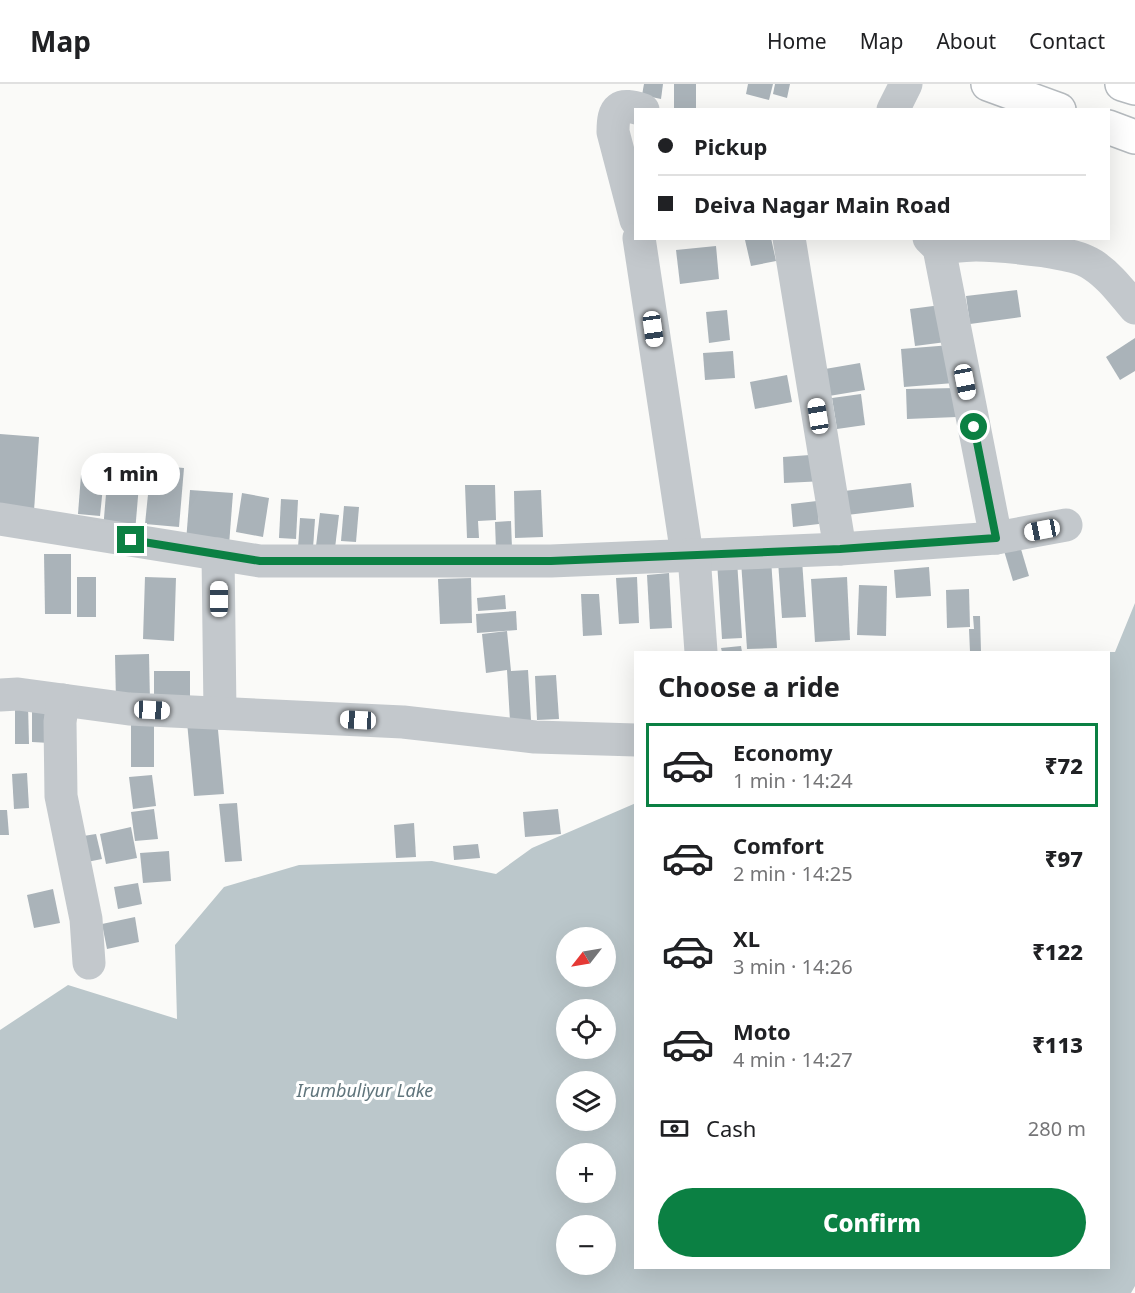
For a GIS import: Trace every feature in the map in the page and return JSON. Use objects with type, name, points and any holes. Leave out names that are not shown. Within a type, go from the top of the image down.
[{"type":"main road","points":[[988,84],[1054,108]]},
{"type":"main road","points":[[1122,84],[1135,88]]},
{"type":"main road","points":[[1110,128],[1135,137]]},
{"type":"street","points":[[894,108],[906,84]]},
{"type":"street","points":[[634,212],[613,132],[613,119],[615,112],[622,107],[638,108]]},
{"type":"street","points":[[639,240],[690,555],[701,651]]},
{"type":"street","points":[[789,240],[840,549]]},
{"type":"street","points":[[996,538],[934,243],[1018,248],[1064,254],[1094,266],[1135,308]]},
{"type":"street","points":[[0,519],[260,561],[551,561],[840,549],[996,538],[1066,525]]},
{"type":"street","points":[[218,554],[220,713]]},
{"type":"street","points":[[0,695],[18,694],[129,709],[403,722],[535,737],[634,740]]},
{"type":"street","points":[[63,700],[60,722],[61,796],[86,919],[89,963]]},
{"type":"water","name":"Irumbuliyur Lake","points":[[1135,603],[1135,1286],[1131,1293],[0,1293],[0,1030],[68,985],[177,1019],[175,945],[224,887],[299,865],[432,861],[496,874],[532,848],[634,804],[634,1269],[1110,1269],[1110,652],[1115,652]]},
{"type":"building","points":[[644,84],[663,84],[661,99],[642,95]]},
{"type":"building","points":[[674,84],[696,84],[696,108],[674,108]]},
{"type":"building","points":[[748,84],[773,84],[769,100],[746,94]]},
{"type":"building","points":[[775,84],[790,84],[787,98],[773,94]]},
{"type":"building","points":[[745,240],[771,240],[776,261],[751,266]]},
{"type":"building","points":[[716,246],[719,279],[680,284],[676,250]]},
{"type":"building","points":[[1017,290],[1021,317],[970,324],[966,296]]},
{"type":"building","points":[[941,305],[946,342],[915,346],[910,309]]},
{"type":"building","points":[[727,310],[730,340],[709,343],[706,312]]},
{"type":"building","points":[[1135,338],[1135,371],[1120,380],[1106,357]]},
{"type":"building","points":[[951,345],[954,383],[904,387],[901,349]]},
{"type":"building","points":[[733,351],[735,378],[705,380],[703,353]]},
{"type":"building","points":[[860,363],[865,390],[829,396],[825,369]]},
{"type":"building","points":[[787,375],[792,402],[755,409],[750,382]]},
{"type":"building","points":[[957,388],[957,417],[907,419],[906,389]]},
{"type":"building","points":[[861,394],[865,425],[837,429],[832,398]]},
{"type":"building","points":[[0,434],[39,437],[34,511],[0,508]]},
{"type":"building","points":[[823,454],[825,481],[784,483],[783,457]]},
{"type":"building","points":[[151,465],[184,468],[179,527],[145,524]]},
{"type":"building","points":[[81,475],[104,477],[100,516],[78,514]]},
{"type":"building","points":[[107,482],[139,485],[135,532],[103,530]]},
{"type":"building","points":[[911,483],[914,507],[847,515],[844,491]]},
{"type":"building","points":[[465,485],[495,485],[496,520],[478,521],[479,538],[467,538]]},
{"type":"building","points":[[190,490],[233,493],[229,545],[186,542]]},
{"type":"building","points":[[541,490],[543,537],[515,538],[514,491]]},
{"type":"building","points":[[242,493],[269,498],[263,537],[236,532]]},
{"type":"building","points":[[281,499],[298,500],[296,539],[279,538]]},
{"type":"building","points":[[817,501],[819,524],[793,527],[791,504]]},
{"type":"building","points":[[344,506],[359,507],[356,542],[341,541]]},
{"type":"building","points":[[320,513],[339,515],[335,548],[316,546]]},
{"type":"building","points":[[300,518],[315,519],[313,549],[298,548]]},
{"type":"building","points":[[511,521],[512,549],[496,550],[495,522]]},
{"type":"building","points":[[1018,539],[1029,576],[1013,581],[1002,544]]},
{"type":"building","points":[[44,554],[71,554],[71,614],[45,614]]},
{"type":"building","points":[[771,559],[777,648],[747,649],[741,561]]},
{"type":"building","points":[[737,560],[742,638],[722,639],[717,561]]},
{"type":"building","points":[[802,560],[806,617],[782,618],[778,561]]},
{"type":"building","points":[[929,567],[931,596],[896,598],[894,570]]},
{"type":"building","points":[[669,573],[672,628],[650,629],[647,575]]},
{"type":"building","points":[[77,577],[96,577],[96,617],[77,617]]},
{"type":"building","points":[[145,577],[176,578],[174,641],[143,639]]},
{"type":"building","points":[[637,577],[639,623],[619,624],[616,578]]},
{"type":"building","points":[[847,577],[850,640],[815,642],[811,579]]},
{"type":"building","points":[[471,578],[472,623],[440,624],[438,579]]},
{"type":"building","points":[[859,585],[887,586],[886,636],[857,635]]},
{"type":"building","points":[[969,589],[970,627],[947,628],[946,590]]},
{"type":"building","points":[[581,594],[599,594],[602,635],[583,636]]},
{"type":"building","points":[[505,595],[506,609],[478,611],[477,598]]},
{"type":"building","points":[[516,611],[517,630],[477,633],[476,614]]},
{"type":"building","points":[[973,616],[980,616],[981,651],[970,651],[969,629],[974,629]]},
{"type":"building","points":[[507,631],[511,671],[528,670],[531,720],[510,721],[507,670],[486,673],[482,634]]},
{"type":"building","points":[[741,646],[742,651],[722,651],[721,648]]},
{"type":"building","points":[[149,654],[150,702],[116,702],[115,655]]},
{"type":"building","points":[[154,671],[190,671],[190,701],[154,701]]},
{"type":"building","points":[[556,675],[559,719],[537,720],[535,676]]},
{"type":"building","points":[[15,705],[28,705],[29,744],[15,744]]},
{"type":"building","points":[[32,706],[50,706],[50,743],[32,742]]},
{"type":"building","points":[[131,717],[154,717],[154,767],[131,767]]},
{"type":"building","points":[[217,719],[224,794],[194,796],[187,722]]},
{"type":"building","points":[[27,773],[29,808],[14,809],[12,774]]},
{"type":"building","points":[[152,775],[156,806],[133,809],[129,777]]},
{"type":"building","points":[[237,803],[242,861],[225,862],[219,804]]},
{"type":"building","points":[[154,809],[158,839],[135,841],[131,812]]},
{"type":"building","points":[[558,809],[561,834],[525,837],[523,812]]},
{"type":"building","points":[[0,810],[7,810],[9,835],[0,835]]},
{"type":"building","points":[[414,823],[416,857],[396,858],[394,825]]},
{"type":"building","points":[[131,827],[137,858],[106,864],[100,834]]},
{"type":"building","points":[[96,834],[102,859],[82,863],[77,837]]},
{"type":"building","points":[[478,844],[480,858],[454,860],[453,846]]},
{"type":"building","points":[[169,851],[171,881],[143,883],[140,853]]},
{"type":"building","points":[[138,883],[142,904],[118,909],[114,887]]},
{"type":"building","points":[[53,889],[60,923],[34,928],[27,895]]},
{"type":"building","points":[[135,917],[139,942],[107,949],[102,924]]},
{"type":"route","points":[[131,540],[260,561],[551,561],[840,549],[996,538],[974,427]]}]
